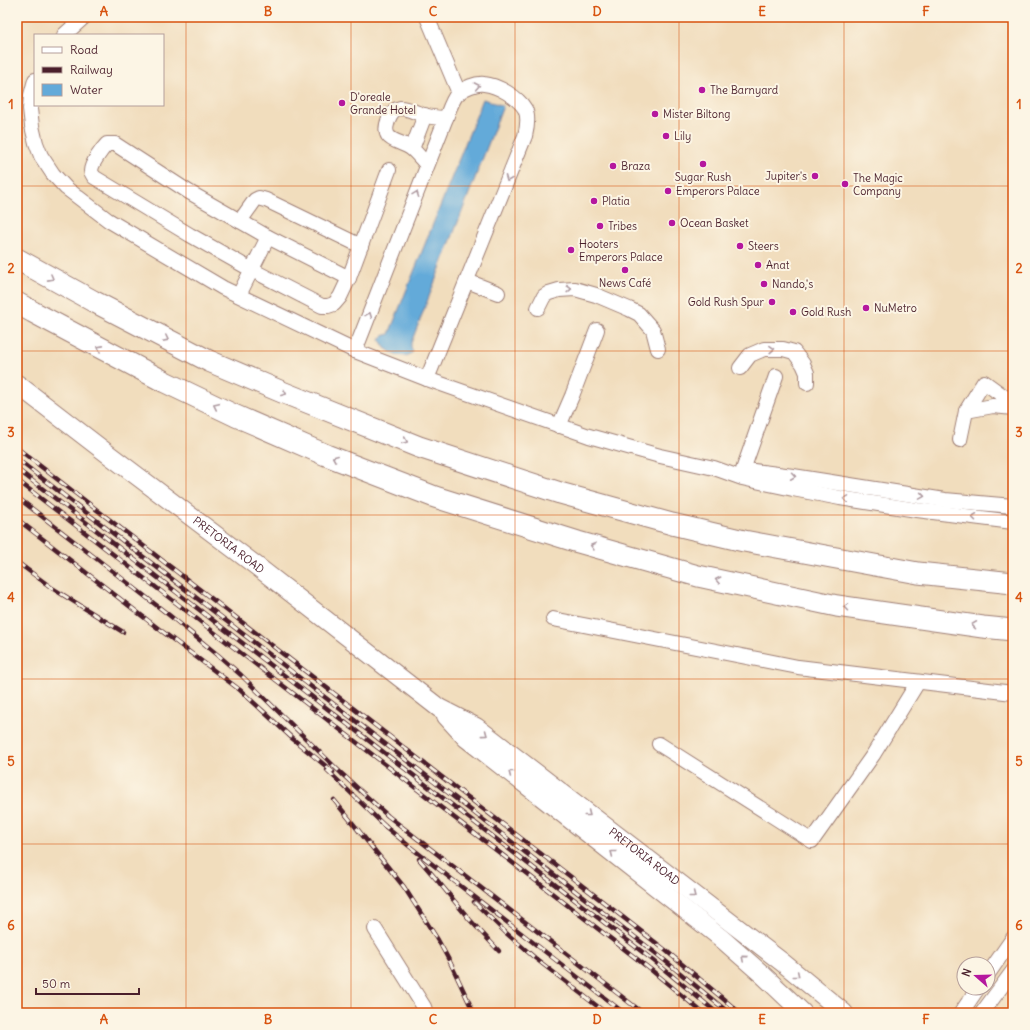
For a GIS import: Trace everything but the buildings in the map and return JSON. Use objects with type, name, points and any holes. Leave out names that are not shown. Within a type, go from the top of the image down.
[{"type":"highway","points":[[17,259],[93,301],[209,360],[282,392],[419,447],[545,488],[672,524],[744,541],[918,573],[1013,583]]},
{"type":"highway","points":[[17,302],[165,382],[236,416],[326,455],[435,497],[578,542],[698,576],[837,606],[1013,630]]},
{"type":"main road","name":"PRETORIA ROAD","points":[[17,384],[254,564],[439,708],[466,738],[721,938],[763,974],[803,1013]]},
{"type":"main road","name":"PRETORIA ROAD","points":[[439,708],[476,727],[782,962],[843,1011]]},
{"type":"lane","points":[[65,34],[84,17]]},
{"type":"lane","points":[[427,17],[459,93]]},
{"type":"lane","points":[[34,84],[31,95],[30,109],[36,142],[41,156],[53,174],[66,188],[108,220],[223,288],[355,351],[427,379],[559,426],[660,456],[743,474],[945,500],[1013,506]]},
{"type":"lane","points":[[355,351],[454,99],[466,88],[479,84],[499,88],[515,97],[525,109],[527,116],[525,136],[427,379]]},
{"type":"lane","points":[[427,165],[412,149],[389,137],[387,131],[389,119],[392,113],[398,108],[406,108],[434,118],[446,118]]},
{"type":"lane","points":[[412,149],[425,115]]},
{"type":"lane","points":[[348,278],[268,237],[189,192],[115,144],[107,144],[92,166],[91,172],[94,177],[190,235],[252,270],[322,306],[334,304],[340,296],[348,278],[361,246],[389,170]]},
{"type":"lane","points":[[240,221],[255,200],[259,198],[361,246]]},
{"type":"lane","points":[[239,296],[268,237]]},
{"type":"lane","points":[[467,281],[498,292]]},
{"type":"lane","points":[[538,308],[544,296],[559,290],[575,289],[596,295],[639,314],[653,330],[658,349]]},
{"type":"lane","points":[[559,426],[597,330]]},
{"type":"lane","points":[[740,368],[750,355],[764,349],[783,348],[794,352],[803,364],[807,373],[807,383]]},
{"type":"lane","points":[[743,474],[776,376]]},
{"type":"lane","points":[[960,440],[966,411],[984,382],[1013,403]]},
{"type":"lane","points":[[966,411],[993,406],[1013,408]]},
{"type":"lane","points":[[743,474],[793,489],[840,498],[917,510],[1013,522]]},
{"type":"lane","points":[[553,619],[798,667],[1013,693]]},
{"type":"lane","points":[[659,744],[812,841],[873,755],[918,682]]},
{"type":"lane","points":[[375,929],[424,1007],[426,1013]]},
{"type":"lane","points":[[996,962],[1013,938]]},
{"type":"lane","points":[[982,1013],[1013,971]]},
{"type":"lane","points":[[961,1013],[973,996]]},
{"type":"water","points":[[483,99],[503,106],[411,343],[413,352],[407,356],[395,355],[385,348],[380,340],[383,336],[389,334]]},
{"type":"railway","points":[[17,448],[664,949],[740,1013]]},
{"type":"railway","points":[[17,459],[658,955],[729,1013]]},
{"type":"railway","points":[[17,469],[654,961],[717,1013]]},
{"type":"railway","points":[[17,480],[650,969],[703,1013]]},
{"type":"railway","points":[[17,497],[218,655],[241,675],[342,774],[388,816],[643,1013]]},
{"type":"railway","points":[[17,519],[240,690],[293,739],[333,772]]},
{"type":"railway","points":[[17,562],[52,588],[123,632]]},
{"type":"railway","points":[[327,770],[386,827]]},
{"type":"railway","points":[[334,800],[404,887],[438,940],[474,1013]]},
{"type":"railway","points":[[381,823],[624,1013]]},
{"type":"railway","points":[[419,859],[470,920],[499,951]]},
{"type":"railway","points":[[474,902],[535,958],[606,1013]]},
{"type":"place","name":"The Barnyard","points":[[702,90]]},
{"type":"place","name":"D'oreale Grande Hotel","points":[[342,103]]},
{"type":"place","name":"Mister Biltong","points":[[655,114]]},
{"type":"place","name":"Lily","points":[[666,136]]},
{"type":"place","name":"Sugar Rush","points":[[703,164]]},
{"type":"place","name":"Braza","points":[[613,166]]},
{"type":"place","name":"Jupiter's","points":[[815,176]]},
{"type":"place","name":"The Magic Company","points":[[845,184]]},
{"type":"place","name":"Emperors Palace","points":[[668,191]]},
{"type":"place","name":"Platia","points":[[594,201]]},
{"type":"place","name":"Ocean Basket","points":[[672,223]]},
{"type":"place","name":"Tribes","points":[[600,226]]},
{"type":"place","name":"Steers","points":[[740,246]]},
{"type":"place","name":"Hooters Emperors Palace","points":[[571,250]]},
{"type":"place","name":"Anat","points":[[758,265]]},
{"type":"place","name":"News Café","points":[[625,270]]},
{"type":"place","name":"Nando,'s","points":[[764,284]]},
{"type":"place","name":"Gold Rush Spur","points":[[772,302]]},
{"type":"place","name":"NuMetro","points":[[866,308]]},
{"type":"place","name":"Gold Rush","points":[[793,312]]}]
